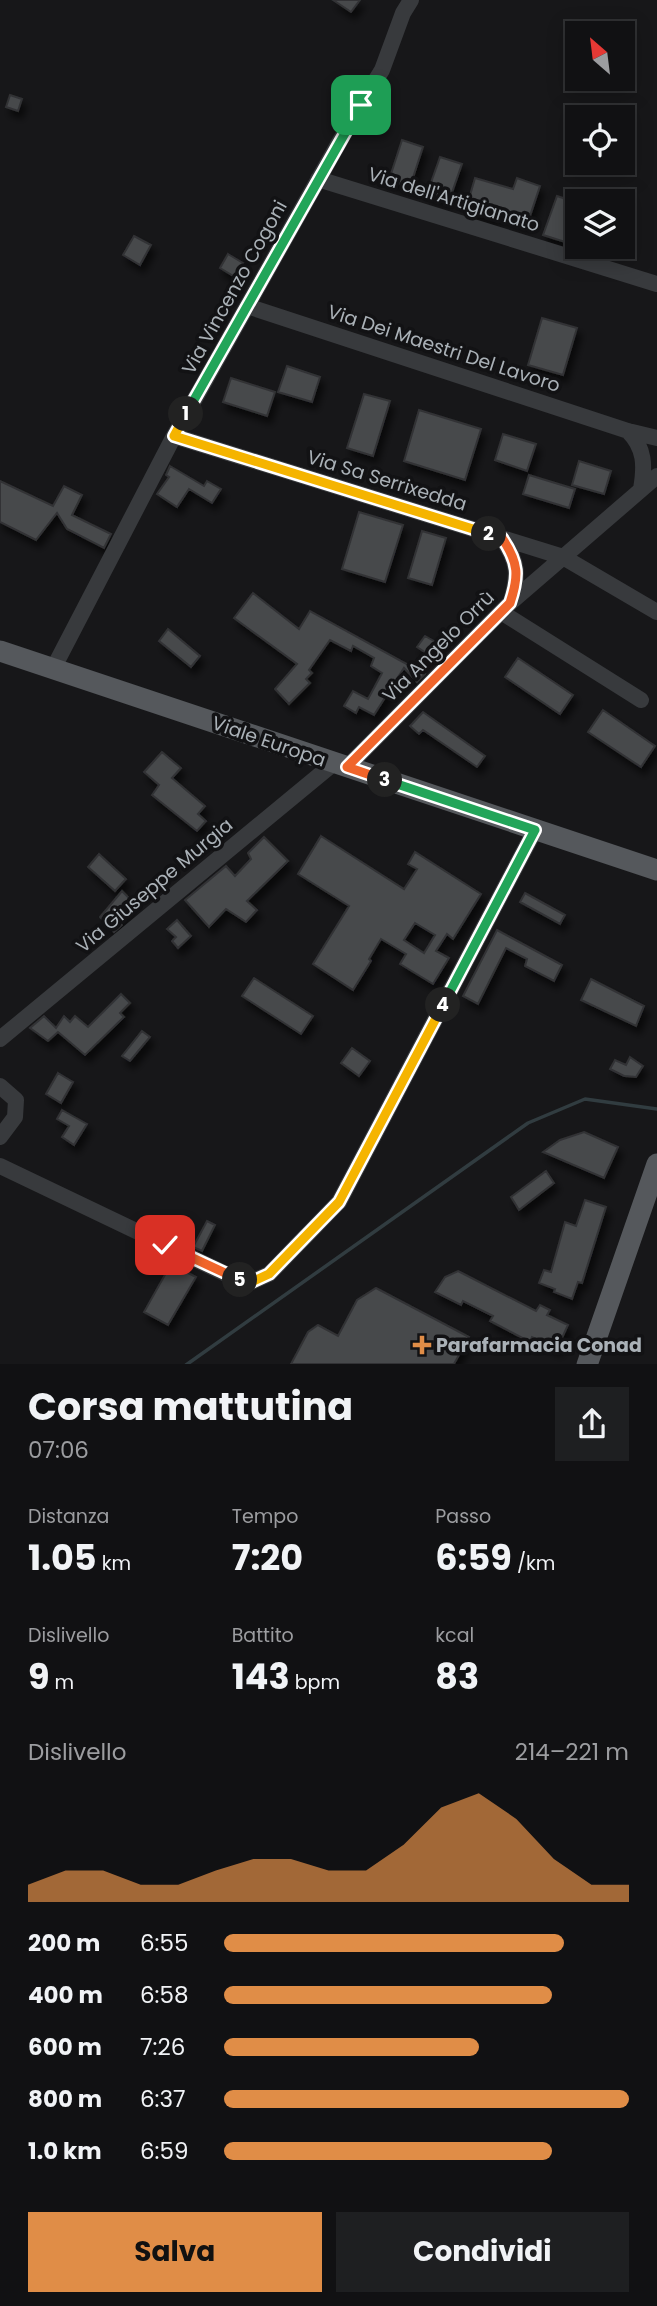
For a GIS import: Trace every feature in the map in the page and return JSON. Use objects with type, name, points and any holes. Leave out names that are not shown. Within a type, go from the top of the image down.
[{"type":"main road","name":"Viale Europa","points":[[0,651],[653,870]]},
{"type":"main road","points":[[587,1364],[657,1164]]},
{"type":"street","name":"Via Vincenzo Cogoni","points":[[53,669],[174,436],[382,70],[403,13],[411,0]]},
{"type":"street","name":"Via dell'Artigianato","points":[[318,179],[657,284]]},
{"type":"street","name":"Via Dei Maestri Del Lavoro","points":[[247,306],[657,438]]},
{"type":"street","points":[[628,430],[641,449],[644,461],[642,489]]},
{"type":"street","name":"Via Sa Serrixedda","points":[[174,436],[563,557],[657,612]]},
{"type":"street","name":"Via Angelo Orrù","points":[[340,765],[506,608],[657,476]]},
{"type":"street","points":[[502,538],[513,556],[518,576],[506,608],[641,699]]},
{"type":"street","name":"Via Giuseppe Murgia","points":[[0,1039],[340,765]]},
{"type":"street","points":[[0,1166],[247,1284],[269,1274],[339,1202],[535,830]]},
{"type":"street","points":[[0,1086],[16,1100],[15,1117],[0,1137]]},
{"type":"building","points":[[333,0],[360,0],[351,12]]},
{"type":"building","points":[[10,95],[22,99],[18,111],[6,107]]},
{"type":"building","points":[[402,140],[423,147],[410,187],[389,180]]},
{"type":"building","points":[[440,157],[462,164],[449,201],[427,194]]},
{"type":"building","points":[[475,178],[513,189],[517,178],[540,186],[527,225],[495,214],[494,218],[466,209]]},
{"type":"building","points":[[557,196],[565,199],[565,242],[543,235]]},
{"type":"building","points":[[134,236],[151,245],[140,265],[123,255]]},
{"type":"building","points":[[228,254],[243,263],[235,277],[220,268]]},
{"type":"building","points":[[542,318],[577,328],[563,375],[528,365]]},
{"type":"building","points":[[287,366],[320,377],[312,402],[278,392]]},
{"type":"building","points":[[231,378],[275,392],[267,416],[223,402]]},
{"type":"building","points":[[364,394],[390,401],[373,456],[347,448]]},
{"type":"building","points":[[419,410],[481,429],[465,480],[404,461]]},
{"type":"building","points":[[503,434],[536,444],[527,471],[495,460]]},
{"type":"building","points":[[579,461],[611,471],[604,494],[572,485]]},
{"type":"building","points":[[170,466],[204,486],[207,481],[221,489],[212,503],[189,489],[177,507],[157,494],[169,477],[166,475]]},
{"type":"building","points":[[529,475],[575,489],[569,508],[523,494]]},
{"type":"building","points":[[0,481],[53,506],[64,486],[82,495],[72,515],[111,534],[104,548],[67,529],[57,513],[36,540],[0,522]]},
{"type":"building","points":[[359,512],[403,525],[385,582],[342,569]]},
{"type":"building","points":[[422,531],[446,538],[432,585],[408,578]]},
{"type":"building","points":[[253,593],[299,629],[310,611],[425,674],[417,682],[404,668],[374,715],[359,707],[356,713],[344,706],[353,691],[368,699],[382,673],[371,666],[374,658],[353,646],[351,651],[330,640],[309,670],[312,673],[306,679],[310,683],[289,704],[275,689],[297,664],[234,618]]},
{"type":"building","points":[[168,629],[200,656],[191,667],[159,641]]},
{"type":"building","points":[[425,636],[434,641],[426,653],[417,647]]},
{"type":"building","points":[[518,658],[573,695],[560,714],[505,677]]},
{"type":"building","points":[[603,710],[655,746],[641,767],[588,732]]},
{"type":"building","points":[[423,712],[485,756],[477,767],[423,730],[419,734],[410,726]]},
{"type":"building","points":[[162,752],[181,768],[172,778],[205,806],[198,814],[206,821],[197,831],[152,795],[159,785],[144,772]]},
{"type":"building","points":[[321,836],[404,889],[417,869],[408,864],[415,852],[481,894],[453,939],[447,934],[436,951],[449,958],[433,984],[400,964],[406,954],[381,939],[353,990],[313,964],[349,906],[298,874]],"holes":[[[415,923],[435,935],[424,953],[404,940]]]},
{"type":"building","points":[[264,837],[288,861],[247,901],[257,910],[246,922],[226,909],[209,927],[185,900],[226,866],[235,876],[251,859],[248,853]]},
{"type":"building","points":[[99,854],[126,879],[115,891],[88,867]]},
{"type":"building","points":[[122,891],[133,902],[118,920],[122,925],[114,932],[100,917]]},
{"type":"building","points":[[525,893],[565,915],[560,924],[520,902]]},
{"type":"building","points":[[177,920],[191,936],[178,948],[172,941],[176,937],[167,929]]},
{"type":"building","points":[[497,930],[562,965],[554,981],[525,966],[527,959],[506,948],[478,1004],[463,996]]},
{"type":"building","points":[[254,978],[313,1016],[301,1034],[242,996]]},
{"type":"building","points":[[591,979],[644,1006],[636,1026],[581,1000]]},
{"type":"building","points":[[121,994],[130,1003],[120,1013],[124,1017],[85,1055],[58,1032],[48,1041],[30,1028],[44,1016],[56,1028],[64,1016],[70,1022],[75,1016],[88,1027]]},
{"type":"building","points":[[142,1031],[150,1037],[130,1061],[122,1056]]},
{"type":"building","points":[[352,1048],[370,1061],[359,1076],[341,1063]]},
{"type":"building","points":[[630,1057],[643,1066],[636,1077],[624,1076],[610,1069],[615,1060],[626,1065]]},
{"type":"building","points":[[58,1073],[73,1082],[61,1103],[46,1094]]},
{"type":"building","points":[[62,1110],[87,1124],[74,1145],[62,1137],[69,1126],[57,1119]]},
{"type":"building","points":[[584,1132],[618,1147],[604,1178],[543,1152],[560,1140]]},
{"type":"building","points":[[546,1171],[554,1183],[519,1210],[511,1197]]},
{"type":"building","points":[[585,1200],[606,1207],[582,1283],[578,1282],[572,1299],[539,1283],[544,1270],[551,1272],[565,1222],[576,1226]]},
{"type":"building","points":[[207,1221],[215,1225],[202,1251],[193,1247]]},
{"type":"building","points":[[171,1264],[196,1277],[168,1325],[144,1312]]},
{"type":"building","points":[[458,1271],[536,1311],[540,1305],[550,1310],[547,1315],[568,1325],[557,1349],[532,1337],[530,1342],[490,1321],[493,1316],[463,1301],[461,1305],[435,1292],[445,1277]]},
{"type":"building","points":[[376,1288],[469,1337],[454,1364],[291,1364],[308,1332],[318,1325],[338,1336],[357,1300]]},
{"type":"waterway","points":[[187,1364],[528,1123],[585,1099],[657,1109]]},
{"type":"place","name":"Parafarmacia Conad","points":[[422,1345]]},
{"type":"route","points":[[165,1245],[247,1284],[269,1274],[339,1202],[535,830],[347,767],[510,603],[518,576],[510,549],[502,538],[174,436],[361,105]]}]
